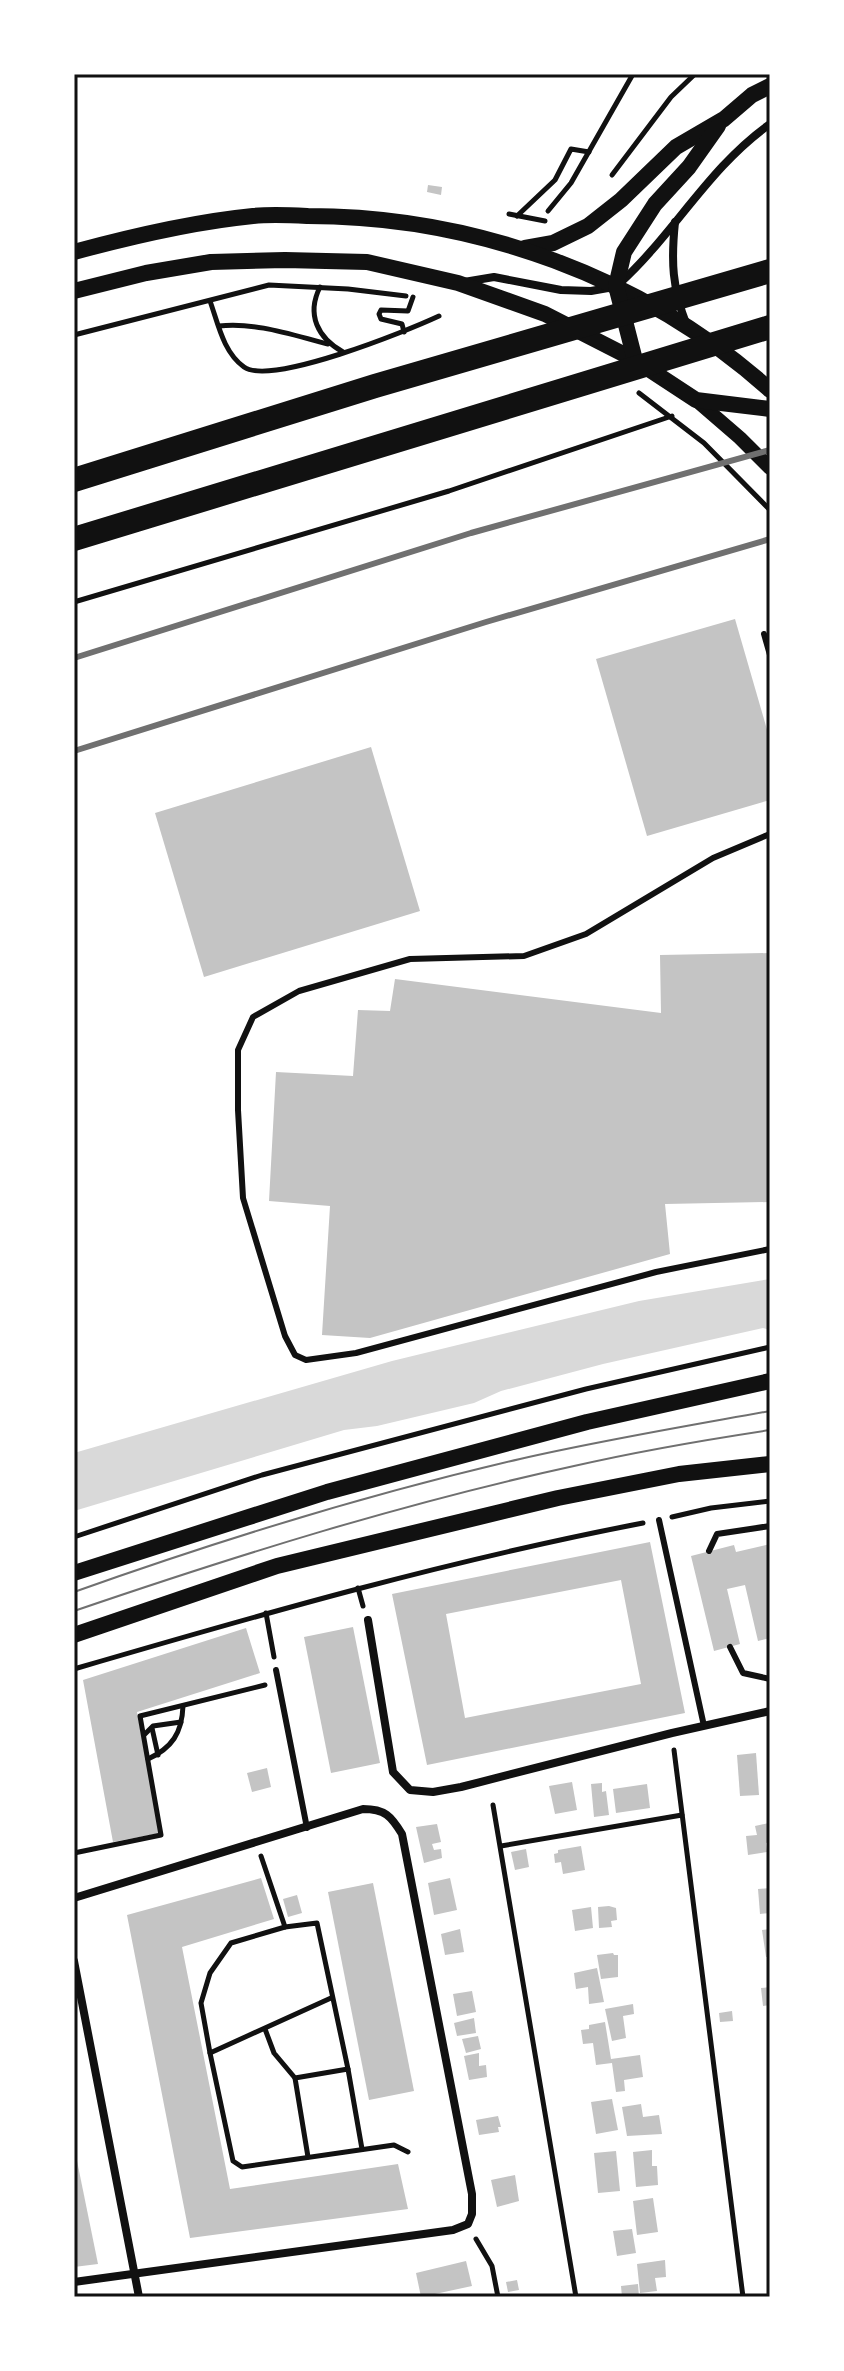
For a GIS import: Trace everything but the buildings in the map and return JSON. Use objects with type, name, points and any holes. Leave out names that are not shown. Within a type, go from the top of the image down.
[{"type":"highway","points":[[74,480],[375,386],[770,271]]},
{"type":"highway","points":[[74,539],[770,327]]},
{"type":"main road","points":[[523,249],[553,243],[588,226],[621,200],[676,147],[724,119],[752,95],[770,86]]},
{"type":"main road","points":[[635,360],[618,278],[624,252],[655,204],[689,167],[724,119]]},
{"type":"main road","points":[[74,252],[203,222],[256,215],[355,216],[423,224],[523,249],[618,278],[714,345],[770,390]]},
{"type":"main road","points":[[74,291],[146,273],[211,262],[367,262],[458,283],[521,304],[635,360],[696,400],[770,409]]},
{"type":"main road","points":[[74,1573],[342,1488],[587,1422],[770,1381]]},
{"type":"main road","points":[[74,1635],[277,1566],[573,1495],[679,1474],[770,1464]]},
{"type":"street","points":[[458,283],[494,277],[561,290],[591,291],[618,278],[752,136],[770,124]]},
{"type":"street","points":[[675,221],[671,259],[675,289],[688,327]]},
{"type":"street","points":[[696,400],[770,468]]},
{"type":"street","points":[[368,1620],[393,1772],[404,1785],[420,1792],[461,1787],[770,1711]]},
{"type":"street","points":[[74,1898],[363,1809],[378,1809],[389,1815],[402,1834],[472,2194],[472,2214],[468,2224],[453,2230],[74,2282]]},
{"type":"street","points":[[74,1961],[139,2297]]},
{"type":"lane","points":[[764,634],[770,655]]},
{"type":"lane","points":[[770,834],[713,858],[586,934],[524,956],[410,959],[299,991],[253,1017],[238,1050],[243,1198],[285,1336],[295,1355],[306,1360],[356,1353],[644,1275],[770,1249]]},
{"type":"lane","points":[[659,1520],[704,1726]]},
{"type":"lane","points":[[709,1551],[717,1534],[770,1526]]},
{"type":"lane","points":[[730,1647],[743,1673],[770,1679]]},
{"type":"lane","points":[[276,1670],[307,1828]]},
{"type":"path","points":[[548,211],[571,183],[633,74]]},
{"type":"path","points":[[604,186],[671,97],[695,74]]},
{"type":"path","points":[[517,216],[555,180],[571,149],[589,152]]},
{"type":"path","points":[[509,214],[555,221]]},
{"type":"path","points":[[74,335],[269,285],[413,297],[408,311],[386,309],[379,314],[381,319],[402,324],[405,333]]},
{"type":"path","points":[[320,287],[315,297],[316,326],[328,344]]},
{"type":"path","points":[[210,301],[227,348],[247,369],[275,371],[405,333],[439,316]]},
{"type":"path","points":[[219,326],[256,325],[328,344],[343,352]]},
{"type":"path","points":[[644,397],[704,443],[770,510]]},
{"type":"path","points":[[74,602],[449,491],[681,412]]},
{"type":"path","points":[[74,1537],[262,1475],[586,1389],[770,1347]]},
{"type":"path","points":[[74,1669],[408,1575],[711,1508],[770,1501]]},
{"type":"path","points":[[266,1613],[276,1670]]},
{"type":"path","points":[[74,1853],[161,1835],[140,1716],[278,1682]]},
{"type":"path","points":[[148,1759],[173,1742],[183,1706]]},
{"type":"path","points":[[143,1735],[151,1728],[181,1722]]},
{"type":"path","points":[[151,1728],[158,1755]]},
{"type":"path","points":[[674,1751],[743,2297]]},
{"type":"path","points":[[493,1805],[576,2297]]},
{"type":"path","points":[[501,1846],[682,1815]]},
{"type":"path","points":[[257,1843],[285,1927]]},
{"type":"path","points":[[362,2149],[317,1923],[285,1927],[231,1943],[210,1973],[201,2003],[236,2166],[394,2145],[408,2152]]},
{"type":"path","points":[[210,2053],[332,1998]]},
{"type":"path","points":[[265,2029],[274,2053],[295,2078],[308,2157]]},
{"type":"path","points":[[295,2078],[348,2069]]},
{"type":"path","points":[[468,2224],[492,2266],[498,2297]]},
{"type":"shaded area","points":[[770,1279],[770,1330],[763,1328],[603,1364],[501,1391],[474,1403],[377,1426],[344,1430],[74,1511],[74,1453],[392,1361],[639,1301]]},
{"type":"tram line","points":[[74,1592],[239,1536],[407,1487],[551,1452],[770,1411]]},
{"type":"tram line","points":[[74,1611],[259,1550],[447,1496],[623,1455],[770,1430]]},
{"type":"railway","points":[[74,658],[471,533],[770,450]]},
{"type":"railway","points":[[74,751],[486,622],[770,539]]}]
